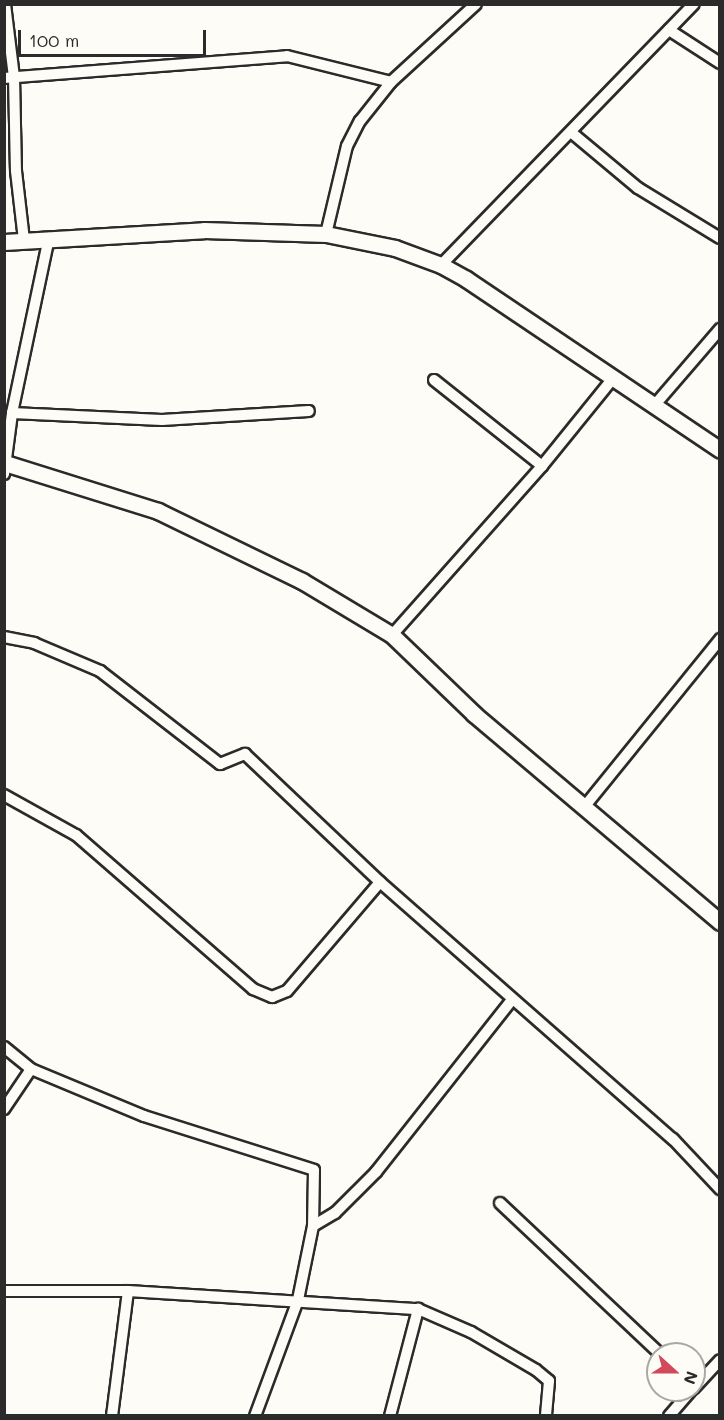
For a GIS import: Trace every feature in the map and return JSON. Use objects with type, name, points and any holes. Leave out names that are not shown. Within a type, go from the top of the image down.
[{"type":"street","points":[[5,4],[16,171],[24,240]]},
{"type":"street","points":[[326,234],[347,146],[360,121],[391,82],[476,4]]},
{"type":"street","points":[[441,265],[572,133],[694,4]]},
{"type":"street","points":[[669,30],[720,63]]},
{"type":"street","points":[[9,77],[287,56],[391,82]]},
{"type":"street","points":[[572,133],[638,189],[720,238]]},
{"type":"street","points":[[4,242],[204,230],[326,234],[394,248],[441,265],[614,377],[653,407],[720,450]]},
{"type":"street","points":[[49,238],[12,412],[6,469],[158,511],[302,581],[392,635],[474,714],[720,922]]},
{"type":"street","points":[[653,407],[720,329]]},
{"type":"street","points":[[392,635],[542,466],[614,377]]},
{"type":"street","points":[[434,380],[542,466]]},
{"type":"street","points":[[12,412],[162,420],[309,411]]},
{"type":"street","points":[[4,637],[34,643],[100,671],[220,764],[245,754],[380,882],[673,1139],[720,1189]]},
{"type":"street","points":[[585,806],[720,639]]},
{"type":"street","points":[[4,795],[76,835],[254,989],[272,997],[287,991],[380,882]]},
{"type":"street","points":[[313,1226],[335,1213],[375,1172],[512,1000]]},
{"type":"street","points":[[4,1047],[31,1069],[144,1116],[306,1165],[314,1170],[316,1179],[313,1226],[298,1300],[255,1416]]},
{"type":"street","points":[[4,1109],[31,1069]]},
{"type":"street","points":[[500,1203],[647,1342]]},
{"type":"street","points":[[4,1291],[128,1291],[418,1308],[471,1332],[536,1370],[549,1381],[546,1416]]},
{"type":"street","points":[[112,1416],[128,1291]]},
{"type":"street","points":[[390,1416],[418,1308]]},
{"type":"street","points":[[706,1375],[720,1360]]},
{"type":"street","points":[[669,1416],[682,1402]]}]
